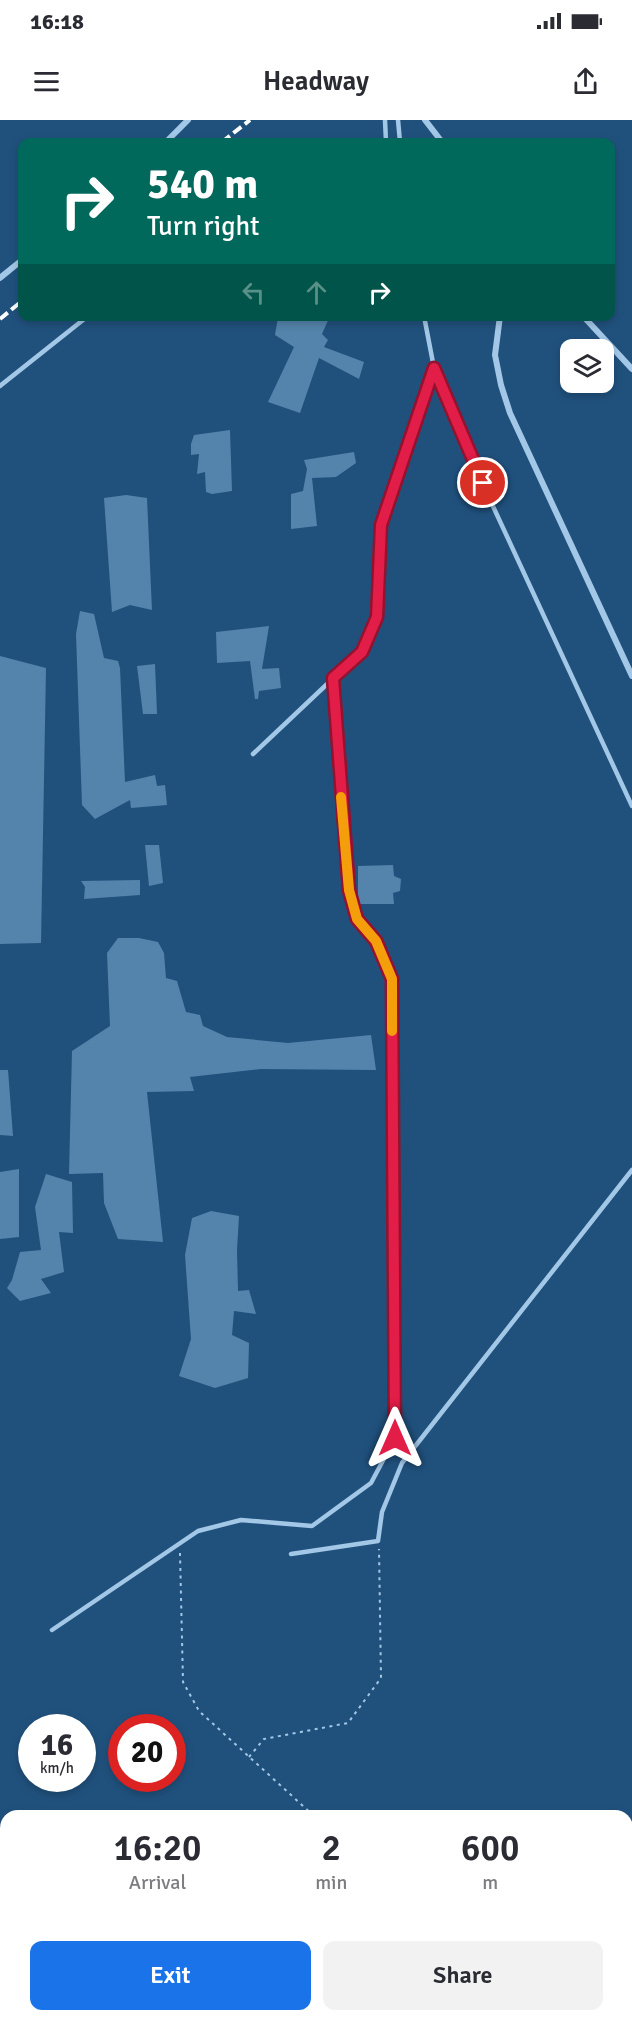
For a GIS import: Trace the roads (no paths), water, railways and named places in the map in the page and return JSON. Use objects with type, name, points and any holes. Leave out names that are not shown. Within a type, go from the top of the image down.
[{"type":"street","points":[[170,138],[188,120]]},
{"type":"street","points":[[425,120],[439,138]]},
{"type":"street","points":[[0,278],[18,263]]},
{"type":"street","points":[[499,321],[495,355],[510,413],[632,676]]},
{"type":"street","points":[[587,321],[632,369]]},
{"type":"lane","points":[[178,120],[180,129]]},
{"type":"lane","points":[[385,120],[386,138]]},
{"type":"lane","points":[[398,120],[400,138]]},
{"type":"lane","points":[[0,386],[82,321]]},
{"type":"lane","points":[[425,321],[434,368],[491,502],[632,806]]},
{"type":"lane","points":[[253,754],[362,652],[377,617],[381,525],[434,368]]},
{"type":"lane","points":[[52,1630],[198,1531],[241,1520],[312,1526],[371,1483],[395,1438],[392,979],[376,941],[357,919],[349,890],[333,678]]},
{"type":"lane","points":[[291,1554],[378,1541],[382,1512],[402,1463],[632,1170]]},
{"type":"railway","points":[[227,138],[250,120]]},
{"type":"railway","points":[[0,319],[18,304]]}]
